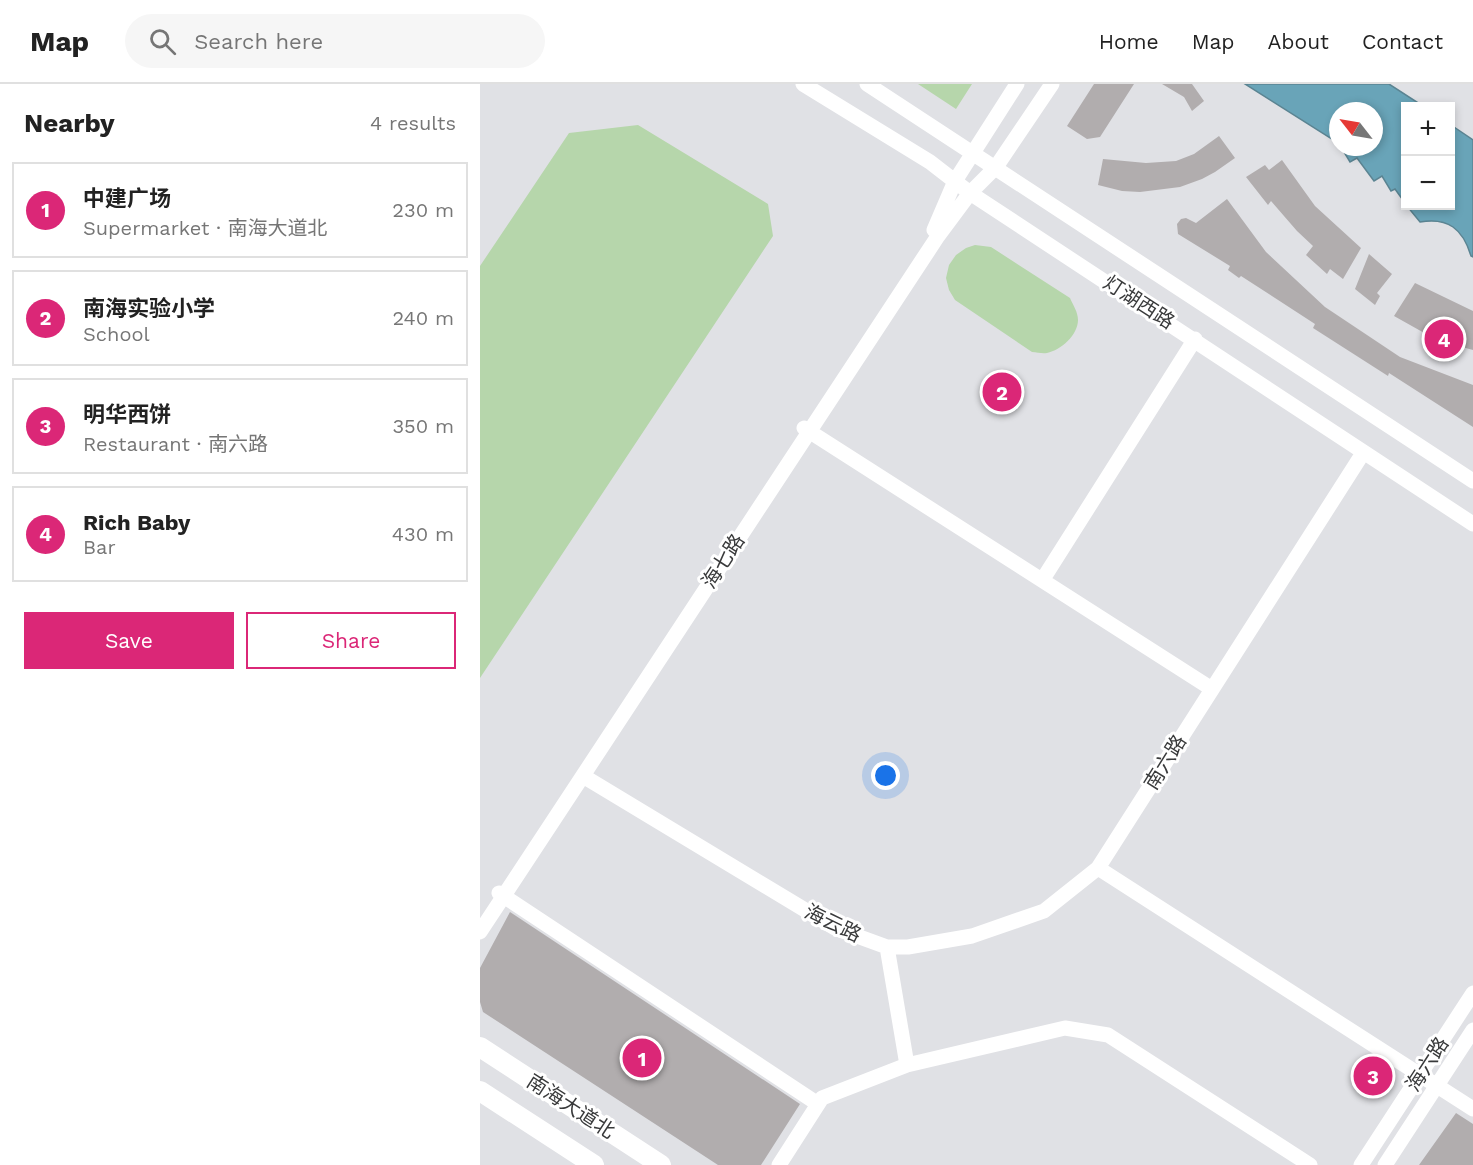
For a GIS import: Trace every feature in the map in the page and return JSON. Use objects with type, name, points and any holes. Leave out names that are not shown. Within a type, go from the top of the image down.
[{"type":"highway","name":"南海大道北","points":[[480,1047],[661,1165]]},
{"type":"highway","name":"南海大道北","points":[[480,1091],[594,1165]]},
{"type":"main road","name":"灯湖西路","points":[[803,84],[930,162],[970,193],[1473,524]]},
{"type":"main road","name":"灯湖西路","points":[[867,84],[1473,481]]},
{"type":"main road","name":"海七路","points":[[480,921],[583,776],[806,430],[934,230],[955,181],[1017,84]]},
{"type":"main road","name":"海七路","points":[[480,932],[501,894],[806,430],[938,236],[970,193],[996,167],[1052,84]]},
{"type":"main road","points":[[1043,579],[1195,339]]},
{"type":"main road","points":[[806,430],[1043,579],[1212,689]]},
{"type":"main road","name":"南六路","points":[[1098,868],[1363,453]]},
{"type":"main road","name":"海云路","points":[[583,776],[835,928],[887,946],[908,946],[972,936],[1044,911],[1098,868]]},
{"type":"main road","points":[[1098,868],[1473,1109]]},
{"type":"main road","points":[[501,894],[818,1104]]},
{"type":"main road","points":[[887,946],[907,1065]]},
{"type":"main road","name":"海六路","points":[[1361,1165],[1473,993]]},
{"type":"main road","points":[[779,1165],[822,1098],[907,1065],[1065,1028],[1108,1035],[1310,1165]]},
{"type":"main road","name":"海六路","points":[[1385,1165],[1473,1030]]},
{"type":"green space","points":[[918,84],[972,84],[956,109]]},
{"type":"green space","points":[[638,125],[768,204],[773,236],[480,678],[480,266],[569,133]]},
{"type":"green space","points":[[975,245],[991,247],[1070,298],[1078,320],[1075,331],[1068,341],[1058,349],[1047,353],[1032,352],[955,300],[946,278],[949,265],[956,255]]},
{"type":"water","points":[[1245,84],[1389,84],[1417,102],[1401,102],[1401,197],[1395,189],[1391,191],[1382,176],[1374,181],[1357,158],[1350,162],[1346,156],[1383,156],[1383,102],[1329,102],[1329,137]]},
{"type":"water","points":[[1455,128],[1473,140],[1473,257],[1464,239],[1453,227],[1439,221],[1420,222],[1410,210],[1455,210]]},
{"type":"building","points":[[1094,84],[1134,84],[1100,137],[1087,139],[1067,126]]},
{"type":"building","points":[[1162,84],[1192,84],[1204,101],[1192,111],[1184,97]]},
{"type":"building","points":[[1219,136],[1235,158],[1202,179],[1180,187],[1140,192],[1122,191],[1098,185],[1103,159],[1146,163],[1176,161],[1194,154]]},
{"type":"building","points":[[1282,160],[1315,206],[1361,248],[1343,279],[1330,269],[1327,274],[1306,255],[1313,246],[1271,201],[1268,205],[1246,177],[1265,165],[1269,170]]},
{"type":"building","points":[[1227,199],[1266,252],[1325,307],[1400,357],[1473,385],[1473,427],[1313,328],[1315,324],[1241,276],[1239,278],[1228,270],[1230,266],[1178,234],[1177,224],[1181,219],[1186,218],[1196,223]]},
{"type":"building","points":[[1369,254],[1392,274],[1377,293],[1380,296],[1375,305],[1355,289]]},
{"type":"building","points":[[1415,283],[1473,311],[1473,350],[1462,347],[1459,353],[1434,343],[1435,339],[1394,316]]},
{"type":"building","points":[[510,912],[800,1104],[761,1165],[718,1165],[483,1012],[480,1002],[480,968]]},
{"type":"building","points":[[1456,1113],[1473,1124],[1473,1165],[1419,1165]]},
{"type":"place","name":"Rich Baby","points":[[1444,339]]},
{"type":"place","name":"南海实验小学","points":[[1002,392]]},
{"type":"place","name":"中建广场","points":[[642,1058]]},
{"type":"place","name":"明华西饼","points":[[1373,1076]]}]
